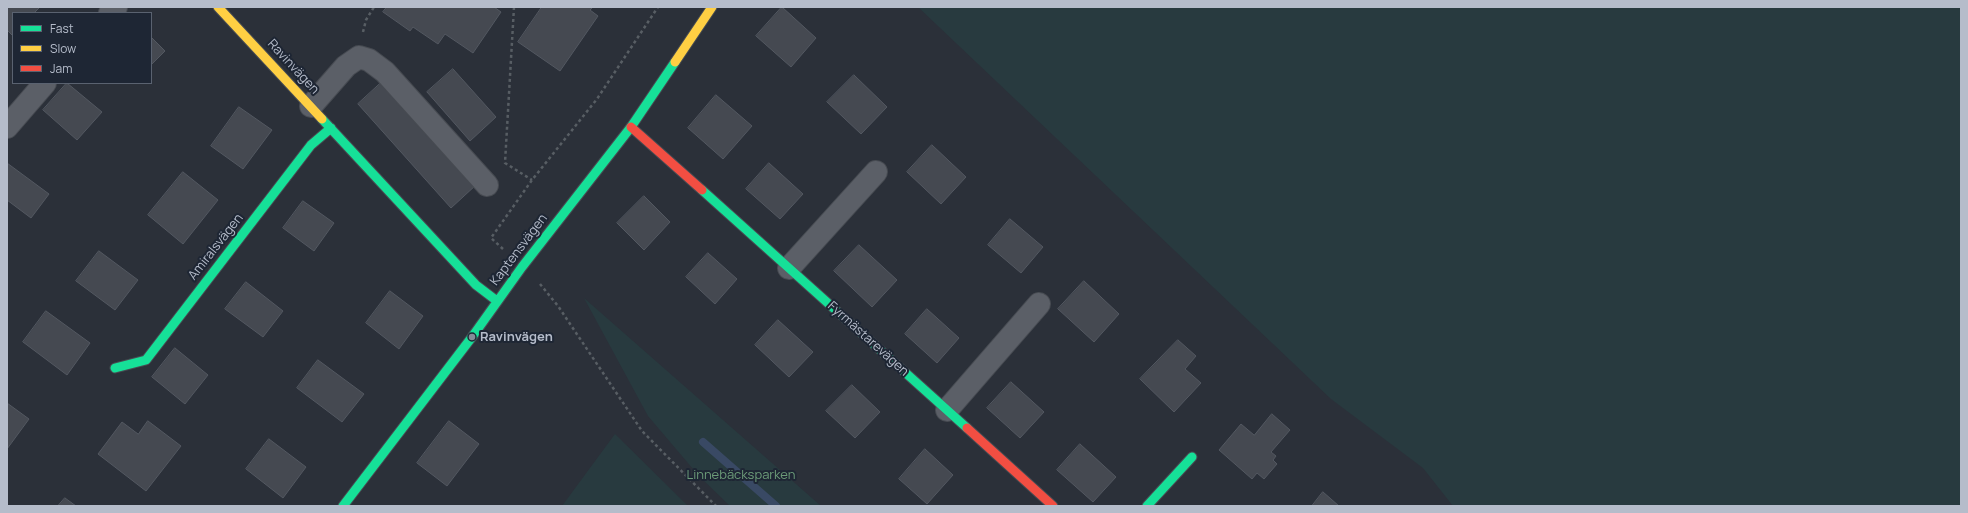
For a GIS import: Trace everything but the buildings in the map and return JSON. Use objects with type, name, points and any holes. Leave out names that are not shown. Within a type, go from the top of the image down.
[{"type":"street","name":"Ravinvägen","points":[[218,7],[476,285],[497,301]]},
{"type":"street","name":"Kaptensvägen","points":[[343,506],[472,337],[522,267],[631,127],[712,7]]},
{"type":"street","points":[[311,106],[346,66],[359,58],[369,60],[385,72],[488,185]]},
{"type":"street","points":[[7,127],[44,84]]},
{"type":"street","name":"Fyrmästarevägen","points":[[631,127],[1053,506]]},
{"type":"street","name":"Amiralsvägen","points":[[115,368],[146,360],[311,145],[331,128]]},
{"type":"street","points":[[788,268],[876,172]]},
{"type":"street","points":[[947,410],[1039,304]]},
{"type":"street","points":[[1147,506],[1192,457]]},
{"type":"path","points":[[514,7],[505,163],[532,180]]},
{"type":"path","points":[[658,7],[597,99],[532,180],[491,238],[540,284],[558,306],[642,431],[716,506]]},
{"type":"green space","points":[[918,7],[1961,7],[1961,506],[1453,506],[1423,468],[1331,399]]},
{"type":"green space","name":"Linnebäcksparken","points":[[584,298],[821,506],[730,506],[699,476],[648,416]]},
{"type":"green space","points":[[615,434],[688,506],[562,506]]},
{"type":"waterway","points":[[703,442],[776,506]]},
{"type":"traffic: fast","points":[[343,506],[472,337],[522,267],[631,127],[675,62]]},
{"type":"traffic: fast","points":[[322,119],[476,285],[497,301]]},
{"type":"traffic: fast","points":[[115,368],[146,360],[311,145],[331,128]]},
{"type":"traffic: fast","points":[[702,190],[967,428]]},
{"type":"traffic: fast","points":[[1147,506],[1192,457]]},
{"type":"traffic: slow","points":[[218,7],[322,119]]},
{"type":"traffic: slow","points":[[675,62],[712,7]]},
{"type":"traffic: jam","points":[[631,127],[702,190]]},
{"type":"traffic: jam","points":[[967,428],[1053,506]]},
{"type":"place","name":"Ravinvägen","points":[[472,337]]}]
